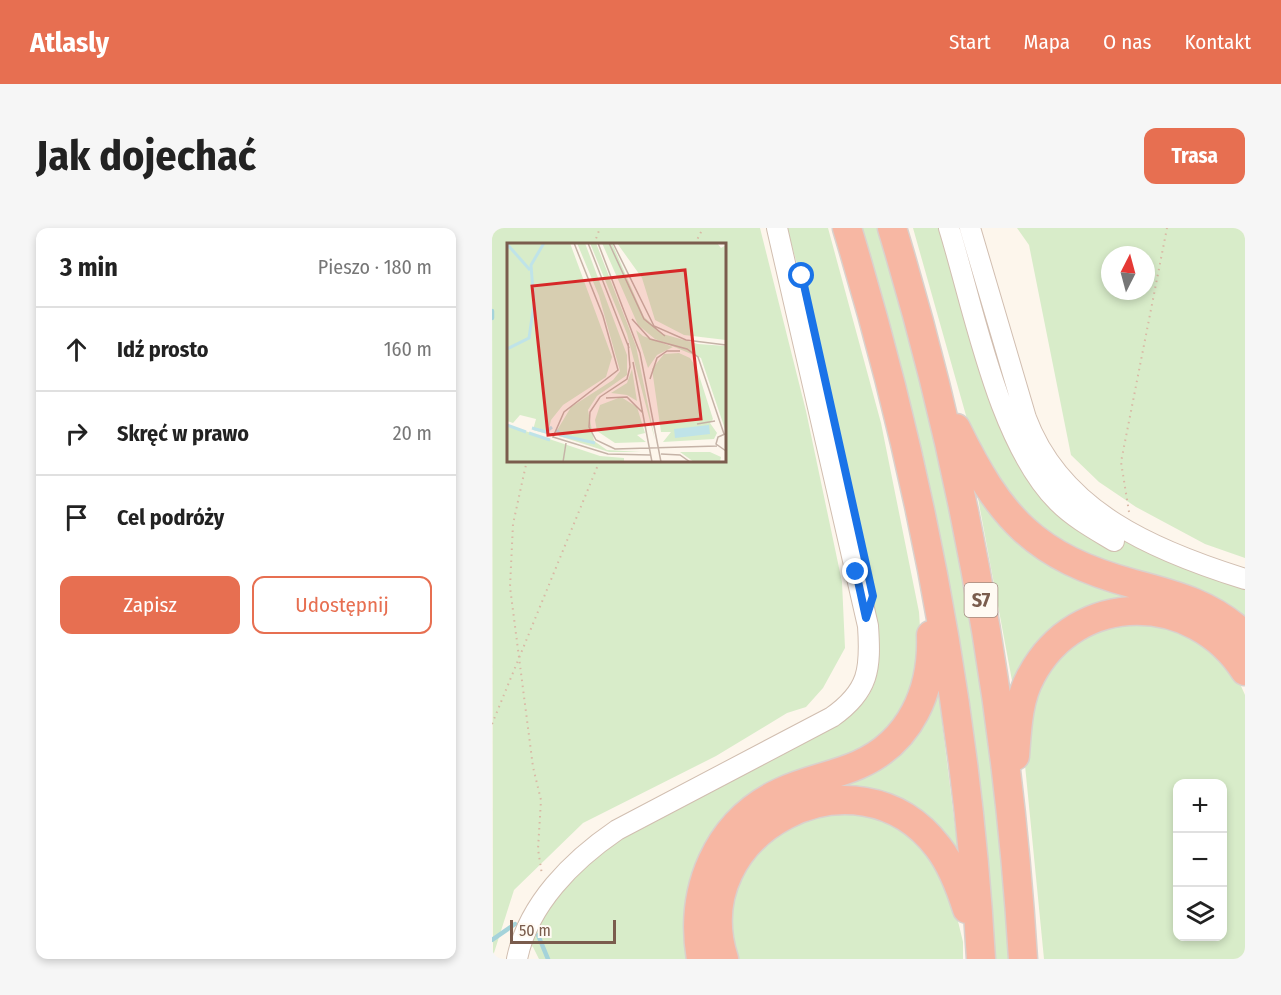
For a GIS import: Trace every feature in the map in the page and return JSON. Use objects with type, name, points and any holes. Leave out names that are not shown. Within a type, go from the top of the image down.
[{"type":"highway","name":"S7","points":[[847,228],[892,390],[928,552],[959,743],[980,955]]},
{"type":"highway","name":"S7","points":[[892,228],[935,386],[982,610],[1011,817],[1023,959]]},
{"type":"highway","points":[[935,386],[989,490],[1003,510],[1030,536],[1050,551],[1087,569],[1203,605],[1222,616],[1245,636]]},
{"type":"highway","points":[[701,959],[697,923],[703,885],[716,850],[739,821],[765,800],[783,791],[843,771],[878,755],[906,730],[915,715],[929,672],[931,643],[928,552]]},
{"type":"highway","points":[[1011,817],[1015,752],[1025,688],[1046,653],[1077,628],[1106,615],[1126,612],[1149,611],[1172,615],[1216,638],[1233,653],[1245,671]]},
{"type":"highway","points":[[724,959],[720,939],[720,907],[727,877],[743,848],[769,824],[787,813],[814,804],[842,800],[864,802],[898,814],[928,835],[939,848],[956,879],[980,955]]},
{"type":"street","points":[[517,959],[521,944],[546,898],[567,869],[617,830],[845,708],[859,694],[866,679],[869,645],[866,618],[777,228]]},
{"type":"street","points":[[789,228],[873,596],[866,618]]},
{"type":"street","points":[[949,228],[1001,405],[1029,466],[1068,500],[1095,512],[1120,535],[1147,542],[1245,579]]},
{"type":"street","points":[[970,228],[1004,351],[1031,431],[1053,467],[1068,500]]},
{"type":"path","points":[[594,243],[600,228]]},
{"type":"path","points":[[696,243],[703,228]]},
{"type":"path","points":[[1120,535],[1129,509],[1121,462],[1167,228]]},
{"type":"path","points":[[527,462],[513,524],[510,587],[533,768],[541,800],[538,849],[546,898]]},
{"type":"path","points":[[492,724],[599,462]]},
{"type":"green space","points":[[492,228],[760,228],[806,411],[842,582],[845,648],[823,688],[806,707],[787,713],[716,756],[583,823],[514,890],[493,956]]},
{"type":"green space","points":[[787,228],[828,228],[881,423],[919,612],[921,643],[908,706],[869,748],[792,777],[690,959],[539,959],[529,944],[542,918],[567,882],[598,850],[840,723],[862,705],[874,685],[878,663],[876,634],[810,311]]},
{"type":"green space","points":[[855,228],[881,228],[927,392],[982,672],[1014,959],[988,959],[984,886]]},
{"type":"green space","points":[[913,228],[961,228],[1012,411],[1053,485],[1079,510],[1245,583],[1245,624],[1065,547],[1013,506],[977,446],[967,419]]},
{"type":"green space","points":[[1017,228],[1245,228],[1245,558],[1205,544],[1136,507],[1099,482],[1071,455],[1029,245]]},
{"type":"green space","points":[[977,493],[1146,596],[1132,602],[1013,686]]},
{"type":"green space","points":[[1137,620],[1196,636],[1237,677],[1245,695],[1245,959],[1044,959],[1024,755],[1034,691],[1074,639]]},
{"type":"green space","points":[[937,681],[960,867],[954,856],[825,788]]},
{"type":"green space","points":[[868,813],[919,840],[950,888],[963,942],[963,959],[732,959],[727,909],[749,856],[811,814]]},
{"type":"waterway","points":[[492,311],[492,318]]},
{"type":"waterway","points":[[492,940],[515,924]]},
{"type":"waterway","points":[[538,935],[548,959]]},
{"type":"route","points":[[802,276],[873,596],[872,608],[866,618],[856,572]]}]
